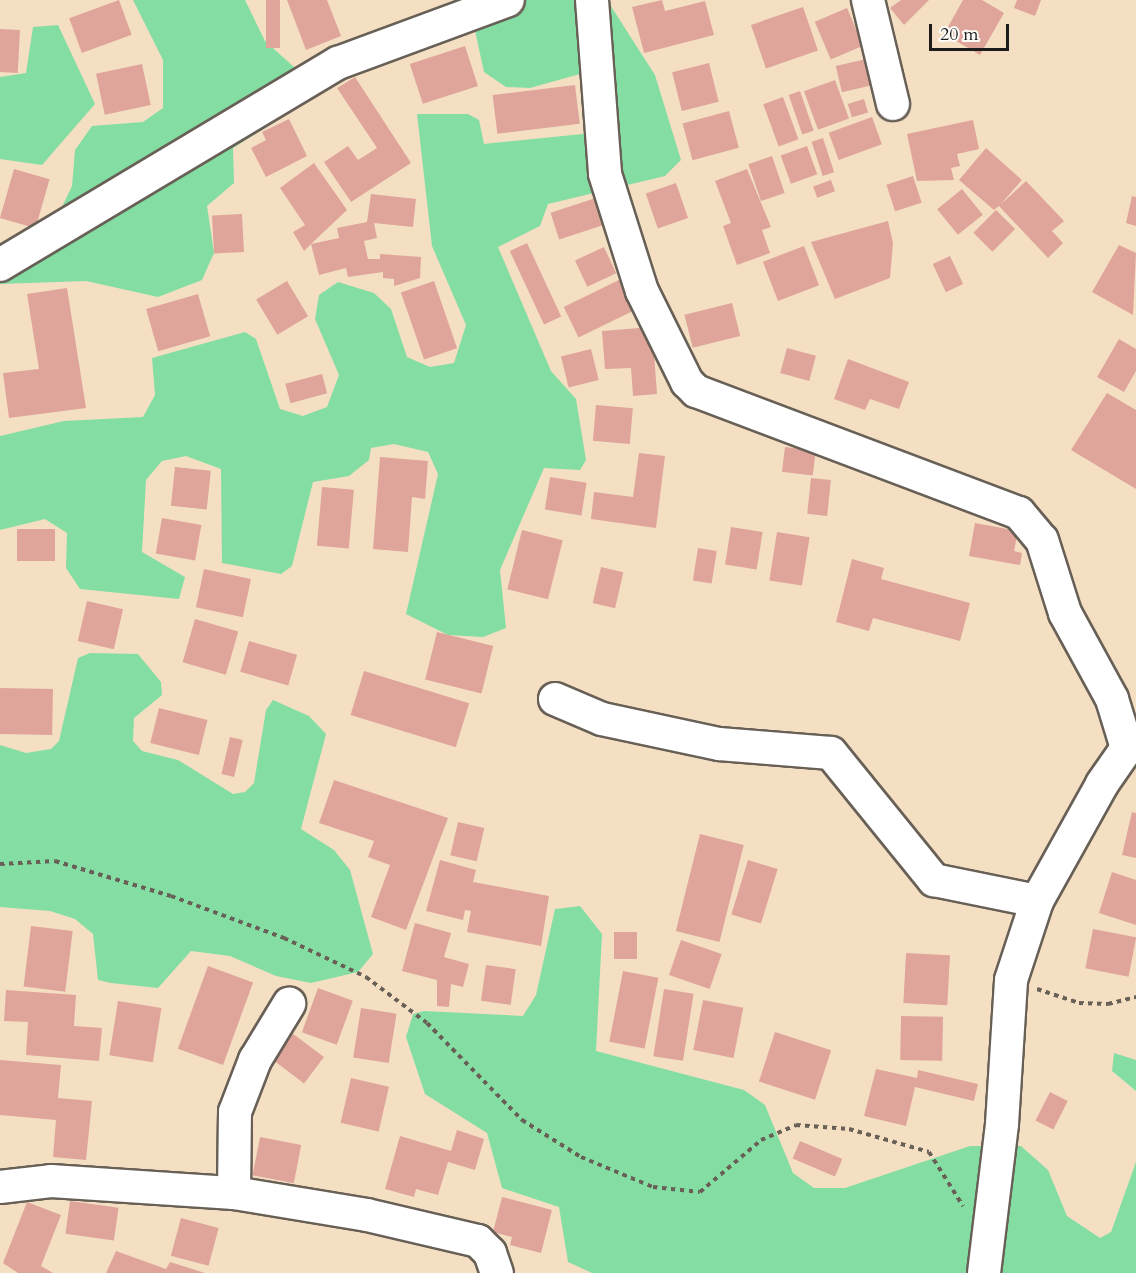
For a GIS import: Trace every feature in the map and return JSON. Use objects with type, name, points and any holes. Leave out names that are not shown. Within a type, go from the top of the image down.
[{"type":"street","points":[[0,265],[338,63],[508,0]]},
{"type":"street","points":[[592,0],[605,174],[642,291],[687,382],[696,391],[1019,513],[1042,540],[1065,613],[1112,699],[1132,746],[1037,901],[1011,980],[1002,1124],[984,1273]]},
{"type":"street","points":[[868,0],[893,104]]},
{"type":"street","points":[[555,699],[602,719],[719,744],[831,753],[934,880],[1037,901]]},
{"type":"street","points":[[234,1193],[235,1112],[255,1060],[289,1004]]},
{"type":"street","points":[[0,1187],[51,1181],[234,1193],[478,1241],[490,1253],[497,1273]]},
{"type":"path","points":[[0,864],[55,861],[160,893],[284,938],[366,977],[427,1023],[522,1120],[581,1157],[653,1187],[700,1192],[761,1140],[796,1125],[849,1129],[929,1152],[966,1210]]},
{"type":"path","points":[[1011,980],[1079,1003],[1108,1004],[1136,997]]},
{"type":"green space","points":[[133,0],[245,0],[265,41],[303,75],[295,109],[233,148],[234,183],[207,206],[214,253],[202,280],[158,297],[86,281],[0,284],[0,244],[31,244],[51,230],[72,186],[75,150],[92,126],[143,122],[163,108],[163,60]]},
{"type":"green space","points":[[523,0],[607,0],[655,75],[681,160],[665,176],[548,204],[540,226],[498,247],[551,371],[576,399],[586,460],[580,470],[544,468],[500,570],[506,628],[483,637],[448,635],[406,614],[438,474],[428,452],[394,444],[371,448],[369,460],[349,476],[313,482],[292,566],[281,574],[222,563],[221,469],[186,456],[162,461],[146,480],[142,552],[185,577],[179,599],[80,589],[66,568],[67,533],[45,519],[0,530],[0,436],[64,421],[143,417],[155,395],[152,358],[245,332],[256,339],[280,409],[303,416],[327,407],[339,375],[315,319],[319,295],[338,282],[374,293],[391,309],[407,357],[430,367],[454,363],[466,325],[432,246],[417,114],[468,114],[479,120],[484,144],[583,134],[595,114],[590,79],[580,74],[530,88],[506,87],[484,72],[474,26]]},
{"type":"green space","points":[[58,25],[95,104],[42,165],[0,159],[0,77],[26,73],[33,27]]},
{"type":"green space","points":[[90,653],[138,654],[161,682],[162,695],[134,718],[133,741],[142,751],[178,760],[233,794],[245,792],[254,783],[266,710],[273,700],[309,716],[326,734],[301,829],[334,850],[350,870],[373,954],[358,972],[311,983],[276,976],[230,956],[191,951],[158,988],[111,983],[98,980],[93,934],[75,919],[50,911],[0,907],[0,745],[26,753],[51,749],[59,741],[78,658]]},
{"type":"green space","points":[[580,906],[602,934],[596,1051],[744,1090],[765,1105],[793,1173],[814,1188],[845,1188],[970,1146],[1021,1146],[1048,1170],[1067,1216],[1100,1238],[1111,1232],[1136,1162],[1136,1273],[592,1273],[568,1262],[559,1207],[502,1188],[487,1133],[425,1094],[406,1037],[413,1014],[424,1011],[523,1016],[536,995],[555,909]]},
{"type":"green space","points":[[1114,1053],[1136,1060],[1136,1091],[1112,1071]]},
{"type":"building","points":[[119,0],[132,35],[82,53],[69,18]]},
{"type":"building","points":[[266,0],[280,0],[280,48],[266,48]]},
{"type":"building","points":[[287,0],[327,0],[341,36],[306,50]]},
{"type":"building","points":[[662,0],[665,11],[705,1],[714,35],[644,53],[632,7]]},
{"type":"building","points":[[901,0],[929,0],[904,25],[890,8]]},
{"type":"building","points":[[963,0],[982,0],[1004,13],[980,55],[944,34]]},
{"type":"building","points":[[1017,0],[1041,0],[1035,16],[1014,8]]},
{"type":"building","points":[[803,7],[818,50],[766,68],[751,25]]},
{"type":"building","points":[[847,8],[863,46],[831,59],[815,22]]},
{"type":"building","points":[[0,29],[20,30],[18,73],[0,72]]},
{"type":"building","points":[[465,46],[478,86],[423,104],[410,64]]},
{"type":"building","points":[[866,59],[872,85],[842,92],[836,66]]},
{"type":"building","points":[[709,63],[719,102],[682,111],[672,72]]},
{"type":"building","points":[[142,64],[151,105],[105,115],[96,74]]},
{"type":"building","points":[[355,77],[411,163],[351,202],[324,162],[348,146],[358,160],[377,148],[337,88]]},
{"type":"building","points":[[835,80],[849,119],[818,130],[804,91]]},
{"type":"building","points":[[575,85],[580,124],[497,134],[493,95]]},
{"type":"building","points":[[800,91],[814,131],[802,135],[789,95]]},
{"type":"building","points":[[783,97],[798,139],[779,146],[763,104]]},
{"type":"building","points":[[864,99],[868,112],[852,117],[848,104]]},
{"type":"building","points":[[729,111],[739,148],[692,160],[683,123]]},
{"type":"building","points":[[872,117],[882,144],[839,160],[829,133]]},
{"type":"building","points":[[289,119],[307,156],[266,177],[251,148],[266,140],[262,132]]},
{"type":"building","points":[[973,120],[979,149],[957,154],[960,166],[951,168],[954,180],[917,181],[907,134]]},
{"type":"building","points":[[823,138],[834,172],[823,176],[812,142]]},
{"type":"building","points":[[807,146],[817,174],[791,184],[781,156]]},
{"type":"building","points":[[986,148],[1022,180],[1000,205],[1026,181],[1064,221],[1052,231],[1063,243],[1048,258],[999,206],[994,210],[959,180]]},
{"type":"building","points":[[772,156],[785,193],[761,201],[748,164]]},
{"type":"building","points":[[314,163],[347,210],[304,251],[293,232],[305,225],[280,188]]},
{"type":"building","points":[[14,169],[50,179],[36,228],[0,218]]},
{"type":"building","points":[[747,169],[771,227],[762,230],[770,253],[737,265],[723,226],[731,223],[715,181]]},
{"type":"building","points":[[913,176],[922,203],[895,211],[886,185]]},
{"type":"building","points":[[831,180],[835,191],[817,198],[813,186]]},
{"type":"building","points":[[676,183],[688,218],[658,228],[646,193]]},
{"type":"building","points":[[962,189],[983,215],[958,235],[937,209]]},
{"type":"building","points":[[371,194],[416,199],[413,227],[374,223],[377,238],[364,241],[368,259],[380,259],[380,254],[421,257],[420,278],[394,286],[394,279],[383,278],[383,272],[348,277],[346,268],[319,275],[311,244],[339,238],[337,228],[367,222]]},
{"type":"building","points":[[1132,196],[1136,197],[1136,226],[1126,223]]},
{"type":"building","points":[[599,197],[608,224],[559,239],[550,213]]},
{"type":"building","points":[[996,210],[1015,229],[992,252],[973,233]]},
{"type":"building","points":[[242,214],[244,252],[214,254],[212,216]]},
{"type":"building","points":[[888,221],[893,243],[890,278],[835,299],[811,242]]},
{"type":"building","points":[[527,243],[561,316],[544,324],[510,251]]},
{"type":"building","points":[[1119,245],[1136,253],[1133,315],[1092,292]]},
{"type":"building","points":[[804,246],[819,285],[778,301],[763,262]]},
{"type":"building","points":[[604,247],[616,273],[587,287],[575,261]]},
{"type":"building","points":[[950,256],[963,284],[946,292],[933,264]]},
{"type":"building","points":[[623,278],[638,309],[579,337],[564,307]]},
{"type":"building","points":[[287,281],[308,316],[277,335],[256,300]]},
{"type":"building","points":[[434,281],[457,348],[424,360],[401,292]]},
{"type":"building","points":[[67,288],[86,408],[9,418],[3,373],[39,369],[27,294]]},
{"type":"building","points":[[198,294],[210,336],[158,351],[146,309]]},
{"type":"building","points":[[732,303],[740,336],[693,348],[684,315]]},
{"type":"building","points":[[652,327],[657,394],[633,396],[631,368],[605,369],[602,331]]},
{"type":"building","points":[[1119,339],[1136,349],[1136,371],[1124,392],[1097,377]]},
{"type":"building","points":[[787,348],[816,356],[809,381],[780,373]]},
{"type":"building","points":[[591,349],[599,380],[569,388],[561,356]]},
{"type":"building","points":[[848,359],[909,382],[899,409],[870,399],[865,410],[834,399]]},
{"type":"building","points":[[322,374],[327,393],[290,403],[285,384]]},
{"type":"building","points":[[1107,393],[1136,410],[1136,489],[1071,450]]},
{"type":"building","points":[[596,405],[633,408],[630,444],[593,441]]},
{"type":"building","points":[[785,447],[816,451],[813,476],[782,472]]},
{"type":"building","points":[[639,453],[665,456],[656,528],[591,519],[594,492],[633,497]]},
{"type":"building","points":[[380,457],[428,461],[425,499],[412,497],[408,552],[373,549]]},
{"type":"building","points":[[175,467],[211,471],[207,510],[171,506]]},
{"type":"building","points":[[550,477],[587,483],[581,515],[545,510]]},
{"type":"building","points":[[811,478],[831,480],[827,516],[807,514]]},
{"type":"building","points":[[322,487],[354,490],[349,549],[317,546]]},
{"type":"building","points":[[162,518],[201,525],[195,560],[156,553]]},
{"type":"building","points":[[975,523],[1018,531],[1014,551],[1022,553],[1020,565],[969,556]]},
{"type":"building","points":[[731,527],[763,532],[757,570],[725,565]]},
{"type":"building","points":[[17,529],[55,529],[55,561],[17,561]]},
{"type":"building","points":[[522,530],[563,540],[548,599],[507,589]]},
{"type":"building","points":[[777,532],[810,537],[802,586],[769,580]]},
{"type":"building","points":[[698,548],[717,551],[712,584],[693,581]]},
{"type":"building","points":[[852,559],[884,568],[881,579],[970,603],[960,641],[873,618],[869,631],[836,622]]},
{"type":"building","points":[[601,567],[623,572],[615,608],[593,603]]},
{"type":"building","points":[[204,569],[251,579],[243,617],[196,607]]},
{"type":"building","points":[[87,601],[123,609],[114,649],[78,641]]},
{"type":"building","points":[[195,619],[238,631],[226,675],[183,662]]},
{"type":"building","points":[[437,632],[493,646],[481,694],[425,680]]},
{"type":"building","points":[[249,641],[297,655],[288,686],[240,672]]},
{"type":"building","points":[[364,671],[469,703],[456,747],[351,715]]},
{"type":"building","points":[[0,688],[53,689],[52,735],[0,734]]},
{"type":"building","points":[[159,708],[208,720],[199,755],[150,743]]},
{"type":"building","points":[[230,737],[243,740],[234,777],[221,774]]},
{"type":"building","points":[[334,780],[448,818],[406,930],[371,917],[390,865],[368,857],[374,841],[319,823]]},
{"type":"building","points":[[1132,812],[1136,813],[1136,858],[1122,855]]},
{"type":"building","points":[[458,822],[484,828],[477,861],[450,855]]},
{"type":"building","points":[[700,834],[744,845],[719,942],[676,931]]},
{"type":"building","points":[[440,860],[476,870],[473,882],[549,896],[541,946],[467,932],[471,911],[465,910],[463,920],[426,911]]},
{"type":"building","points":[[748,860],[778,869],[761,924],[731,915]]},
{"type":"building","points":[[1112,872],[1136,880],[1136,925],[1099,913]]},
{"type":"building","points":[[415,923],[451,933],[444,957],[469,964],[463,987],[451,984],[449,1007],[437,1006],[437,980],[402,971]]},
{"type":"building","points":[[31,926],[73,931],[65,992],[24,987]]},
{"type":"building","points":[[1093,929],[1136,937],[1129,977],[1085,968]]},
{"type":"building","points":[[614,932],[637,932],[637,959],[614,959]]},
{"type":"building","points":[[681,940],[722,954],[710,989],[669,975]]},
{"type":"building","points":[[906,953],[950,955],[947,1005],[903,1003]]},
{"type":"building","points":[[486,965],[516,969],[511,1005],[481,1001]]},
{"type":"building","points":[[208,966],[253,982],[223,1065],[178,1049]]},
{"type":"building","points":[[623,971],[658,978],[645,1049],[609,1042]]},
{"type":"building","points":[[318,988],[353,1001],[337,1045],[302,1032]]},
{"type":"building","points":[[664,989],[694,994],[683,1061],[653,1056]]},
{"type":"building","points":[[6,990],[76,995],[74,1026],[102,1028],[99,1061],[26,1055],[28,1022],[4,1021]]},
{"type":"building","points":[[703,1000],[743,1008],[734,1058],[693,1050]]},
{"type":"building","points":[[118,1001],[161,1008],[153,1062],[109,1055]]},
{"type":"building","points":[[361,1008],[397,1014],[389,1063],[353,1057]]},
{"type":"building","points":[[901,1016],[943,1017],[942,1061],[900,1060]]},
{"type":"building","points":[[775,1032],[831,1050],[815,1100],[759,1081]]},
{"type":"building","points":[[292,1033],[324,1057],[304,1083],[272,1059]]},
{"type":"building","points":[[0,1060],[61,1065],[58,1098],[92,1101],[86,1160],[53,1157],[56,1120],[0,1115]]},
{"type":"building","points":[[876,1069],[917,1078],[918,1070],[978,1084],[974,1101],[915,1087],[906,1126],[864,1116]]},
{"type":"building","points":[[351,1078],[389,1087],[379,1132],[341,1123]]},
{"type":"building","points":[[1050,1092],[1068,1101],[1053,1130],[1035,1121]]},
{"type":"building","points":[[457,1130],[484,1139],[475,1170],[448,1162],[438,1195],[416,1189],[414,1197],[385,1189],[400,1136],[451,1151]]},
{"type":"building","points":[[260,1137],[301,1145],[294,1183],[253,1175]]},
{"type":"building","points":[[800,1141],[842,1159],[835,1176],[793,1158]]},
{"type":"building","points":[[502,1197],[552,1210],[541,1253],[510,1245],[512,1237],[493,1232]]},
{"type":"building","points":[[70,1201],[119,1208],[114,1240],[65,1234]]},
{"type":"building","points":[[27,1202],[61,1215],[41,1266],[53,1273],[18,1273],[3,1263]]},
{"type":"building","points":[[181,1218],[219,1228],[209,1266],[171,1256]]},
{"type":"building","points":[[116,1251],[166,1269],[170,1262],[205,1273],[106,1273]]}]
